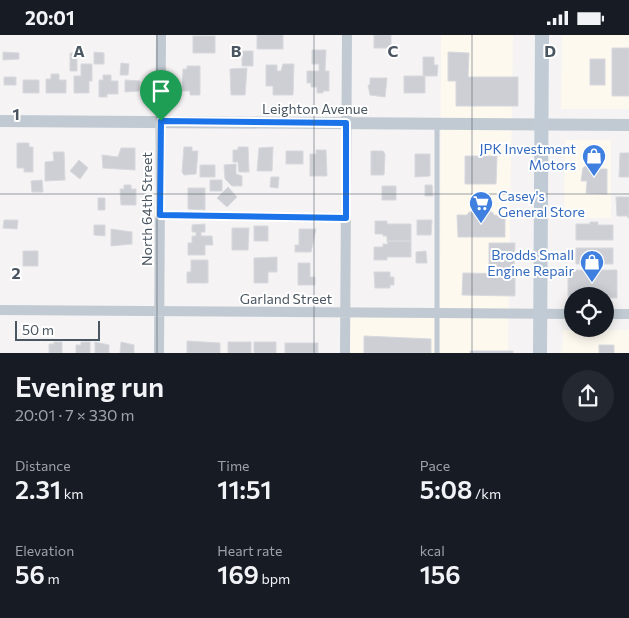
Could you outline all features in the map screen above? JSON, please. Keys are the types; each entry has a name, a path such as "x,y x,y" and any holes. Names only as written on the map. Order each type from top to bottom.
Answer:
{"main road":[{"path":"540,353 542,35"}],"street":[{"name":"North 64th Street","path":"159,353 161,35"},
{"path":"345,353 347,35"},
{"name":"Leighton Avenue","path":"0,121 629,125"},
{"name":"Garland Street","path":"0,311 564,314"},
{"path":"614,314 629,314"}],"lane":[{"path":"437,123 437,353"},
{"path":"160,215 346,218"}],"shaded area":[{"path":"441,35 513,35 508,353 349,353 349,317 440,318"},
{"path":"562,35 629,35 629,109 561,109"},
{"path":"565,140 611,140 611,218 564,218"},
{"path":"563,330 564,337 614,337 614,330 629,330 629,353 562,353"}],"building":[{"path":"257,35 283,35 283,49 257,49"},
{"path":"374,35 391,35 391,48 374,48"},
{"path":"193,36 215,36 215,53 193,53"},
{"path":"612,48 629,48 629,96 612,96"},
{"path":"312,50 326,50 325,71 329,71 329,91 323,91 323,93 317,93 317,87 311,87 311,83 307,83 307,71 319,71 319,64 312,64"},
{"path":"242,51 253,51 253,66 242,66"},
{"path":"3,52 19,53 19,59 3,60"},
{"path":"94,52 104,53 104,64 94,64"},
{"path":"448,52 469,53 468,77 518,77 518,106 456,106 456,81 448,81"},
{"path":"70,53 77,53 77,71 70,71"},
{"path":"423,57 434,57 434,65 438,65 437,76 423,76"},
{"path":"590,59 605,59 605,85 590,85"},
{"path":"121,63 129,64 128,75 120,75"},
{"path":"81,64 92,64 92,81 89,81 89,93 74,93 74,76 81,76"},
{"path":"283,64 294,64 293,95 273,95 273,86 266,86 266,65 277,65 277,71 281,71"},
{"path":"187,66 200,66 200,95 190,95 190,91 182,91 183,69 187,69"},
{"path":"247,68 245,95 231,95 230,69"},
{"path":"51,74 59,74 59,80 66,80 66,93 46,93 46,79 51,79"},
{"path":"103,75 111,75 111,81 118,81 118,94 107,94 107,97 99,97 99,80 103,80"},
{"path":"404,76 425,76 425,93 404,93"},
{"path":"4,77 16,77 16,85 4,85"},
{"path":"370,78 387,78 385,97 370,95 368,85 370,85"},
{"path":"23,80 39,80 39,93 23,93"},
{"path":"125,80 140,81 139,91 125,92"},
{"path":"17,143 29,143 29,147 33,147 33,172 24,172 24,168 17,168"},
{"path":"184,147 192,147 192,151 198,151 196,174 184,175 182,172"},
{"path":"238,147 248,147 249,172 239,172 238,162 233,162 233,150 238,150"},
{"path":"273,147 272,171 257,171 259,148"},
{"path":"121,148 135,148 135,170 103,168 102,155 118,157"},
{"path":"316,150 326,150 327,176 310,176 310,154 316,154"},
{"path":"286,151 303,151 303,164 286,164"},
{"path":"371,151 383,151 385,154 384,175 371,175"},
{"path":"53,152 64,152 65,180 45,181 45,162 54,161"},
{"path":"620,153 629,153 629,177 619,177"},
{"path":"415,154 430,154 430,176 415,177"},
{"path":"465,156 497,156 496,184 465,184"},
{"name":"JPK Investment Motors","path":"596,158 600,169 607,169 607,194 586,193 587,181 581,181 583,168 590,163 589,160"},
{"path":"79,160 88,168 80,179 70,171"},
{"path":"236,164 236,174 242,176 242,186 232,186 225,179 224,165"},
{"path":"200,165 215,165 215,177 200,177"},
{"path":"271,177 279,177 278,188 270,187"},
{"path":"42,180 43,192 32,192 31,181"},
{"path":"210,180 222,180 222,191 210,191"},
{"path":"124,185 131,185 131,189 136,189 136,205 121,205 120,189 124,189"},
{"path":"425,185 432,185 433,196 425,196"},
{"path":"382,186 396,186 396,200 382,200"},
{"path":"228,187 237,197 227,207 217,198"},
{"path":"188,188 205,188 205,210 188,209"},
{"path":"616,197 629,197 629,219 627,216 617,216"},
{"path":"98,198 105,198 105,210 98,210"},
{"name":"Casey's General Store","path":"469,212 492,212 494,215 505,216 505,237 458,237 457,215 467,215"},
{"path":"4,220 18,220 17,229 3,228"},
{"path":"417,220 432,220 431,235 417,235"},
{"path":"375,221 387,221 387,224 411,224 411,241 387,241 387,236 375,234"},
{"path":"590,222 598,222 598,225 613,225 613,240 576,240 576,224 590,224"},
{"path":"205,224 205,232 201,232 201,236 212,236 213,245 205,245 205,255 188,255 188,243 192,243 192,236 196,236 196,232 192,232 192,225"},
{"path":"94,225 105,225 105,236 94,235"},
{"path":"254,226 268,226 268,241 254,241"},
{"path":"232,228 249,228 248,250 232,250"},
{"path":"111,229 132,232 132,244 111,246"},
{"path":"299,229 316,229 311,252 295,252 295,245 299,245"},
{"path":"387,241 411,241 411,257 387,257 387,260 374,260 374,247 383,247 383,244 388,244"},
{"path":"489,243 515,243 514,269 489,269"},
{"path":"576,248 613,248 613,264 598,264 598,267 590,267 590,264 576,264"},
{"path":"23,251 38,251 38,266 23,266"},
{"path":"426,251 427,263 416,263 416,252"},
{"path":"277,257 277,272 268,272 268,283 254,283 254,258"},
{"path":"191,260 208,260 208,283 187,283 187,272 191,272"},
{"path":"298,263 310,263 310,277 315,277 315,285 298,285"},
{"name":"Brodds Small Engine Repair","path":"568,270 617,270 617,298 614,298 614,287 568,287"},
{"path":"374,272 390,272 390,277 394,277 394,285 390,285 390,288 375,288"},
{"path":"463,273 515,274 515,296 462,295"},
{"path":"364,336 431,339 431,353 364,353"},
{"path":"187,341 220,343 220,353 187,353"},
{"path":"54,342 62,342 62,353 49,353 49,344 54,344"},
{"path":"81,342 90,342 90,353 76,353 76,345 81,345"},
{"path":"95,342 109,345 109,353 95,353"},
{"path":"121,342 134,345 134,353 120,353"},
{"path":"228,342 251,342 251,353 228,353"},
{"path":"254,342 276,342 276,353 254,353"},
{"path":"285,343 318,343 318,353 285,353"},
{"path":"599,345 614,345 614,353 599,353"},
{"path":"470,351 513,351 513,353 470,353"}],"place":[{"name":"JPK Investment Motors","path":"594,177"},
{"name":"Casey's General Store","path":"481,224"},
{"name":"Brodds Small Engine Repair","path":"592,283"}],"route":[{"path":"161,121 346,123 346,218 160,215 161,121"}]}
